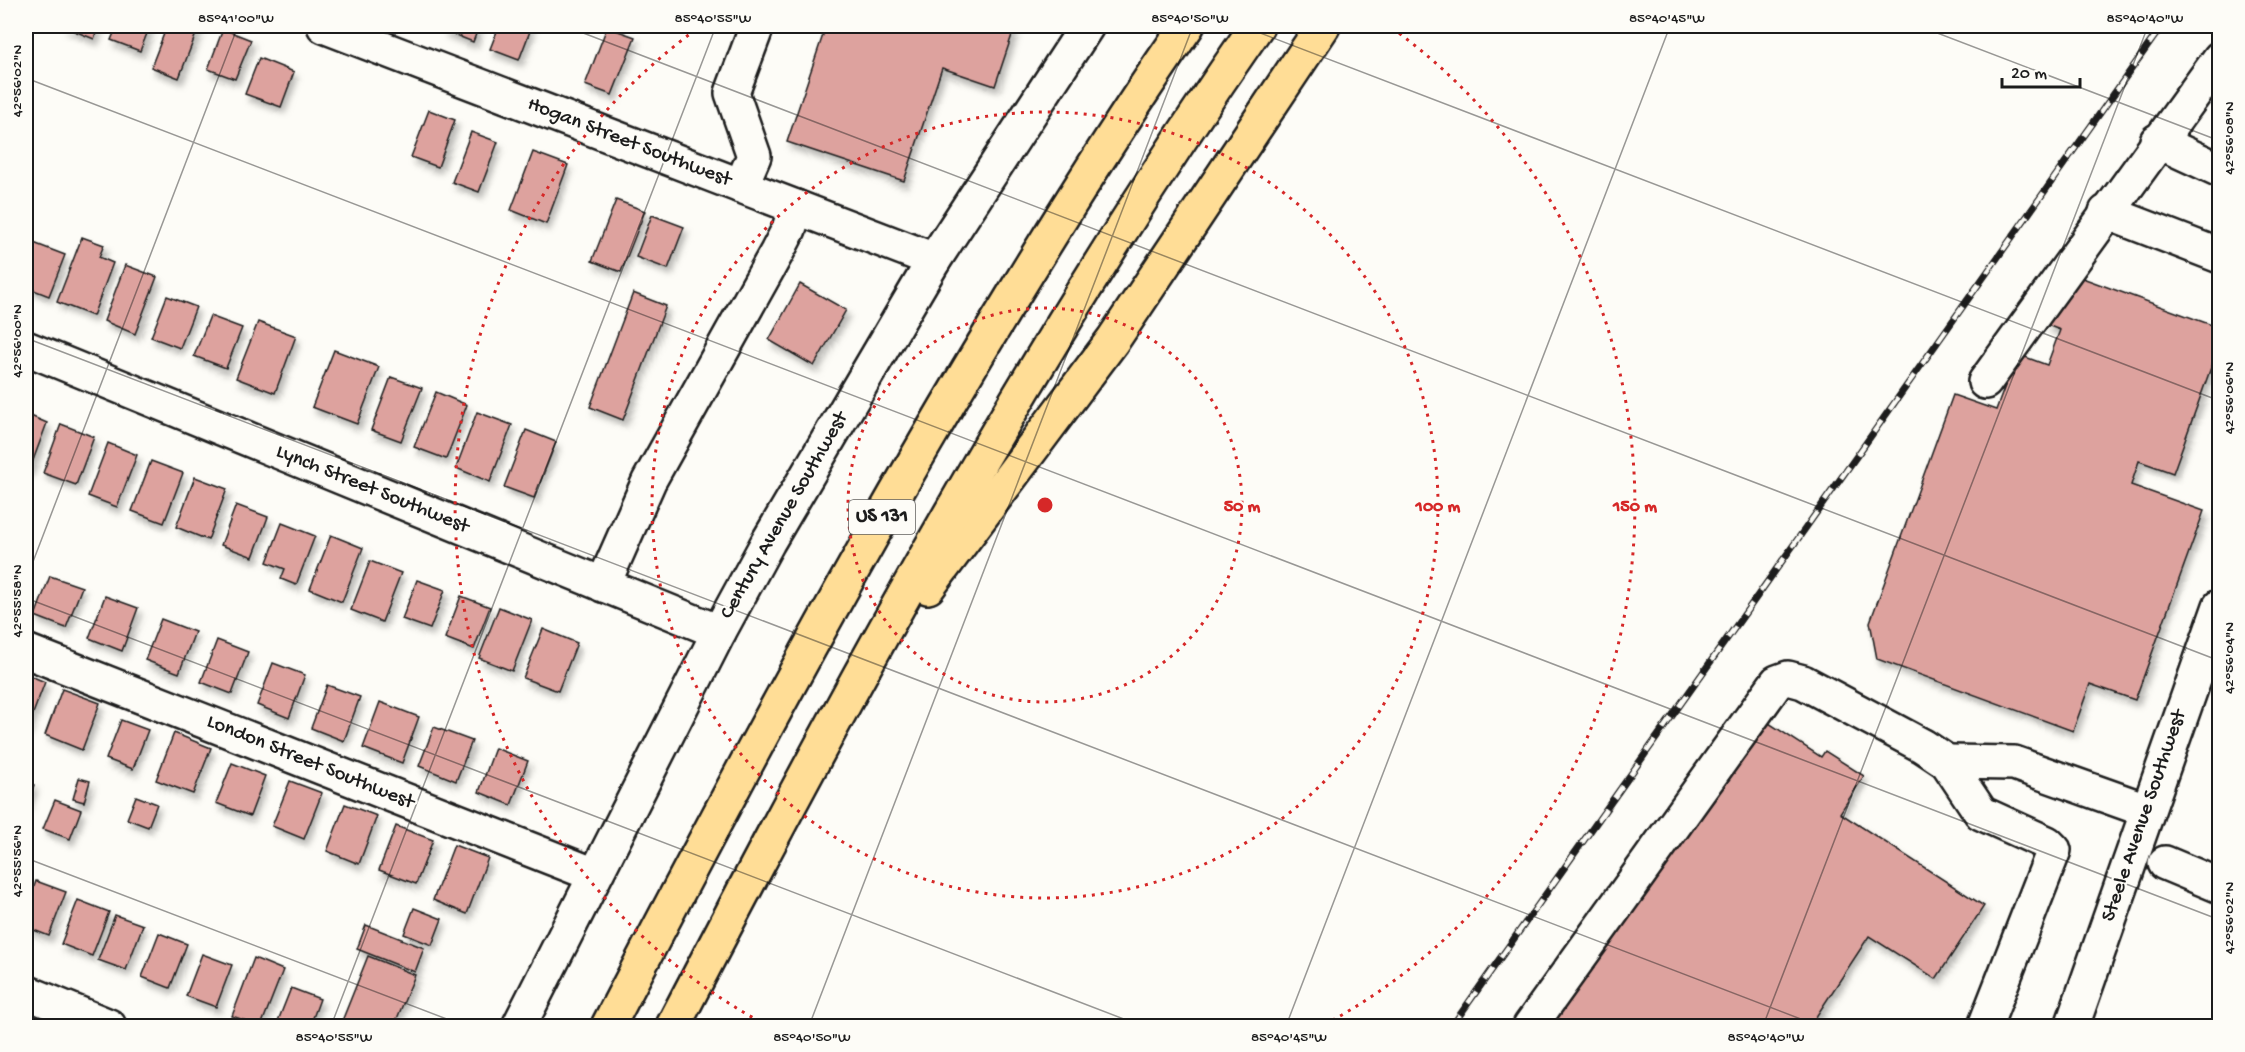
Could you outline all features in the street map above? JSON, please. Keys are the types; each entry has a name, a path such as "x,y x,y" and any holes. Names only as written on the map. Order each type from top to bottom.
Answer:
{"highway":[{"name":"US 131","path":"608,1026 720,812 912,464 1059,221 1187,26"},
{"name":"US 131","path":"673,1026 933,541 1014,403 1155,175 1257,26"},
{"path":"850,693 1113,339 1323,26"}],"street":[{"name":"Hogan Street Southwest","path":"324,26 934,260"},
{"path":"741,186 754,156 732,93 757,26"},
{"name":"Century Avenue Southwest","path":"519,1026 718,632 768,542 934,260 1087,26"},
{"path":"1985,382 2157,141 2220,58"},
{"path":"2157,141 2220,170"},
{"path":"603,585 649,481 777,252 789,229 796,207"},
{"path":"2106,212 2220,256"},
{"name":"Lynch Street Southwest","path":"26,348 718,632"},
{"name":"Steele Avenue Southwest","path":"2072,1026 2146,810 2220,606"},
{"name":"London Street Southwest","path":"26,651 595,875"},
{"path":"1530,1026 1777,682 1788,678 1803,682 1923,746 1947,762 1981,813 2047,843 2054,850 1985,1026"},
{"path":"1947,762 2014,763 2146,810"},
{"path":"2165,863 2220,886"},
{"path":"26,992 109,1026"}],"building":[{"path":"62,26 99,26 94,39"},
{"path":"117,26 150,26 140,51 111,40"},
{"path":"167,26 199,26 179,78 151,67"},
{"path":"445,26 479,26 473,42 443,30"},
{"path":"499,26 532,26 519,60 490,49"},
{"path":"826,26 1015,26 995,86 942,68 904,181 787,142"},
{"path":"607,27 635,37 612,95 585,85"},
{"path":"223,29 251,40 235,79 208,69"},
{"path":"259,58 294,72 281,107 245,94"},
{"path":"429,110 455,120 438,167 411,157"},
{"path":"471,132 498,142 479,192 452,182"},
{"path":"533,152 568,165 546,224 511,210"},
{"path":"616,200 645,211 621,272 592,261"},
{"path":"652,215 684,227 668,269 636,257"},
{"path":"82,237 104,245 99,257 113,263 93,316 57,302"},
{"path":"31,242 65,255 49,296 26,287 26,256"},
{"path":"125,265 157,277 135,334 104,321"},
{"path":"2066,272 2220,328 2217,347 2220,361 2213,362 2173,473 2139,461 2131,485 2204,511 2135,700 2090,684 2073,731 1877,659 1870,622 1953,395 1996,410 2017,354 2047,365 2060,330 2047,325"},
{"path":"800,284 846,310 814,366 769,340"},
{"path":"633,293 666,306 623,420 590,407"},
{"path":"167,296 196,307 180,348 151,337"},
{"path":"210,316 242,328 226,368 194,356"},
{"path":"258,322 296,336 275,393 236,378"},
{"path":"334,350 379,367 357,424 312,407"},
{"path":"391,377 422,388 401,441 371,430"},
{"path":"436,392 467,405 446,459 414,447"},
{"path":"477,412 512,425 490,482 456,468"},
{"path":"26,414 47,423 29,471 26,470"},
{"path":"61,424 94,437 76,485 43,473"},
{"path":"526,430 556,442 534,498 504,487"},
{"path":"108,443 137,455 117,507 88,496"},
{"path":"151,461 183,473 164,523 132,511"},
{"path":"195,477 227,489 208,540 176,527"},
{"path":"236,505 268,517 253,557 221,545"},
{"path":"282,523 315,536 296,585 281,579 285,569 267,562"},
{"path":"331,535 363,548 342,602 310,589"},
{"path":"370,561 401,573 382,622 351,610"},
{"path":"50,576 82,587 66,628 35,616"},
{"path":"417,580 445,590 430,629 402,619"},
{"path":"105,596 138,608 122,651 89,638"},
{"path":"461,596 490,607 474,649 445,638"},
{"path":"499,607 532,620 512,671 479,658"},
{"path":"161,619 195,632 179,673 145,660"},
{"path":"543,629 577,643 558,691 523,678"},
{"path":"217,640 248,652 232,694 201,682"},
{"path":"273,663 305,675 289,718 257,705"},
{"path":"26,674 45,682 26,732"},
{"path":"327,685 360,697 344,741 311,728"},
{"path":"62,689 100,703 82,750 45,735"},
{"path":"380,702 419,717 402,763 363,748"},
{"path":"1755,714 1821,757 1825,751 1864,776 1840,813 1984,906 1936,979 1869,936 1810,1026 1551,1026"},
{"path":"121,720 148,730 133,769 106,759"},
{"path":"434,727 472,741 456,781 419,766"},
{"path":"174,733 211,748 193,794 156,780"},
{"path":"495,748 528,761 511,805 479,792"},
{"path":"232,763 265,776 250,816 216,803"},
{"path":"79,778 90,781 84,802 73,799"},
{"path":"290,781 322,793 304,839 272,826"},
{"path":"26,782 34,785 26,806"},
{"path":"136,796 157,804 148,827 127,819"},
{"path":"55,800 81,810 70,839 43,829"},
{"path":"345,804 377,816 359,864 327,851"},
{"path":"396,826 433,840 416,884 379,870"},
{"path":"454,845 488,858 467,914 433,900"},
{"path":"36,881 66,892 49,936 26,927 26,909"},
{"path":"78,900 109,912 92,956 61,944"},
{"path":"414,908 442,919 432,945 404,934"},
{"path":"115,915 143,925 126,970 98,960"},
{"path":"366,925 424,948 415,972 357,949"},
{"path":"159,933 187,944 170,988 142,977"},
{"path":"202,954 232,965 216,1007 186,996"},
{"path":"368,956 415,975 394,1026 340,1026"},
{"path":"254,958 283,970 261,1026 232,1016"},
{"path":"291,988 320,999 310,1026 276,1026"}],"railway":[{"path":"1452,1026 2162,26"}]}
